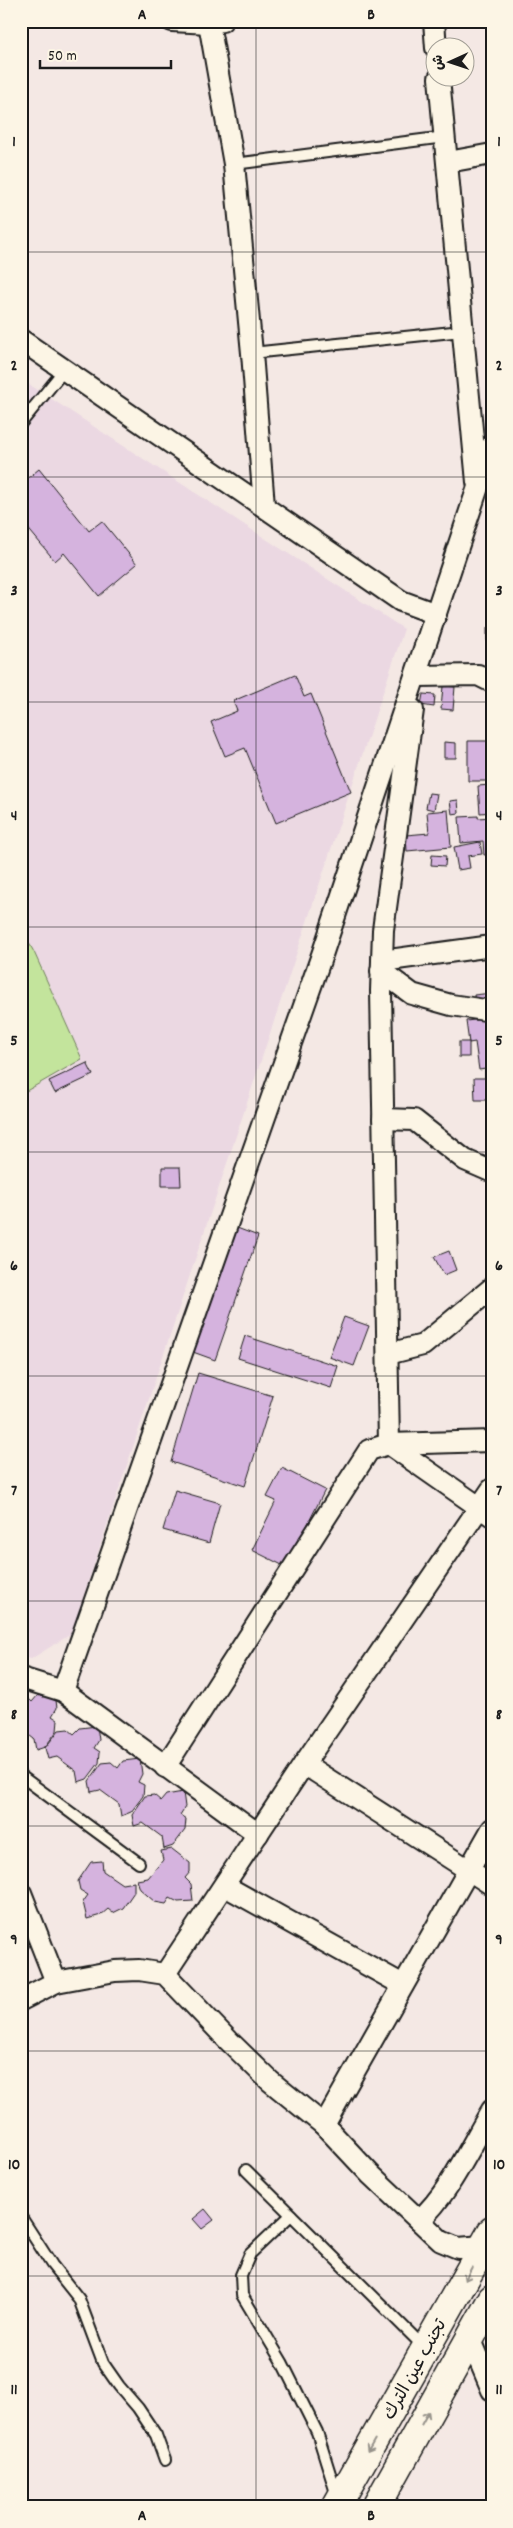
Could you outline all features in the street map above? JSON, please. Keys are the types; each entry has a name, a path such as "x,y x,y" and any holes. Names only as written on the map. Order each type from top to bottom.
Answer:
{"highway":[{"name":"تجنب عين الترك","path":"338,2504 488,2238"},
{"name":"تجنب عين الترك","path":"376,2507 481,2345 492,2299"}],"street":[{"path":"172,21 215,22 234,164 264,506"},
{"path":"434,21 435,38"},
{"path":"440,88 477,489"},
{"path":"448,162 492,154"},
{"path":"21,340 401,601 436,614"},
{"path":"471,424 492,434"},
{"path":"62,1691 323,952 420,666 492,445"},
{"path":"420,666 478,675 492,682"},
{"path":"389,1444 383,1119 383,930 420,666"},
{"path":"382,966 492,946"},
{"path":"382,966 412,994 451,1005 492,1011"},
{"path":"383,1119 414,1120 466,1160 488,1170 492,1168"},
{"path":"388,1354 422,1345 492,1288"},
{"path":"165,1767 369,1450 389,1444 492,1441"},
{"path":"389,1444 486,1512"},
{"path":"165,1974 304,1764 486,1512 492,1489"},
{"path":"21,1678 62,1691 258,1834"},
{"path":"304,1764 492,1885"},
{"path":"324,2125 492,1829"},
{"path":"225,1886 403,1985"},
{"path":"21,1893 56,1982"},
{"path":"21,2000 56,1982 115,1971 139,1970 165,1974 242,2054 324,2125 419,2220 450,2246 458,2248 488,2238"},
{"path":"419,2220 430,2211 440,2196 492,2110"},
{"path":"481,2345 492,2390"}],"lane":[{"path":"234,164 445,137"},
{"path":"252,353 462,331"},
{"path":"21,422 65,370"},
{"path":"21,1776 139,1863"},
{"path":"246,2170 426,2349"},
{"path":"291,2215 250,2254 241,2275 242,2295 282,2362 317,2432 338,2504"},
{"path":"21,2217 52,2265 80,2299 103,2363 118,2386 138,2408 156,2434 164,2460"}],"shaded area":[{"path":"21,379 404,629 71,1634 31,1659 21,1656"}],"green space":[{"path":"21,929 34,952 82,1059 21,1094"}],"building":[{"path":"39,469 89,531 102,521 137,564 99,596 64,553 55,561 21,520 21,484"},
{"path":"487,628 492,628 492,642 487,642"},
{"path":"295,675 304,697 311,694 351,792 276,823 245,748 225,756 211,722 237,711 233,701"},
{"path":"443,686 455,687 453,710 441,709"},
{"path":"423,694 435,695 434,707 421,705"},
{"path":"468,741 489,741 490,781 468,781"},
{"path":"444,742 456,743 456,758 444,758"},
{"path":"490,785 492,812 480,813 478,786"},
{"path":"429,793 437,794 434,810 426,808"},
{"path":"458,800 459,813 452,814 450,801"},
{"path":"448,810 451,847 407,851 406,835 429,833 427,812"},
{"path":"478,816 478,818 492,817 492,826 488,827 489,841 492,841 492,854 484,855 483,841 461,843 459,817"},
{"path":"480,842 482,854 468,856 470,868 458,870 454,847"},
{"path":"432,855 446,856 445,866 431,865"},
{"path":"492,993 492,1005 475,1006 474,995"},
{"path":"491,1018 492,1068 479,1070 475,1042 469,1043 466,1021"},
{"path":"459,1042 469,1042 469,1057 459,1057"},
{"path":"87,1063 93,1075 55,1093 49,1081"},
{"path":"485,1069 492,1069 492,1100 475,1100 474,1078 485,1078"},
{"path":"162,1167 180,1167 181,1186 162,1186"},
{"path":"237,1228 258,1236 215,1360 193,1352"},
{"path":"449,1251 456,1270 444,1275 434,1257"},
{"path":"344,1317 369,1326 354,1366 329,1357"},
{"path":"245,1336 338,1366 331,1388 238,1358"},
{"path":"198,1373 273,1396 245,1486 171,1462"},
{"path":"282,1468 325,1490 286,1567 252,1550 276,1501 267,1497"},
{"path":"175,1490 220,1503 209,1543 163,1530"},
{"path":"55,1693 57,1708 52,1716 58,1720 57,1731 45,1747 36,1750 34,1739 21,1729 21,1697 26,1696 32,1702 38,1695"},
{"path":"97,1726 99,1740 94,1748 100,1752 99,1763 87,1779 78,1782 76,1771 57,1757 48,1759 45,1748 59,1730 68,1729 74,1734 80,1728"},
{"path":"140,1759 142,1774 138,1782 144,1785 143,1796 131,1812 121,1816 119,1804 100,1790 91,1792 89,1781 102,1763 111,1762 118,1768 123,1761"},
{"path":"183,1792 185,1807 180,1815 186,1819 185,1830 173,1846 164,1849 162,1837 143,1823 134,1826 132,1815 145,1796 154,1795 161,1801 166,1795"},
{"path":"172,1849 190,1863 190,1872 185,1878 191,1884 193,1901 178,1902 170,1898 166,1904 155,1902 140,1889 137,1880 148,1878 163,1860 161,1851"},
{"path":"102,1861 103,1871 122,1884 134,1882 134,1892 123,1908 113,1913 108,1909 101,1915 87,1919 83,1902 88,1895 80,1890 78,1881 91,1862"},
{"path":"205,2209 214,2220 202,2229 193,2219"}]}
